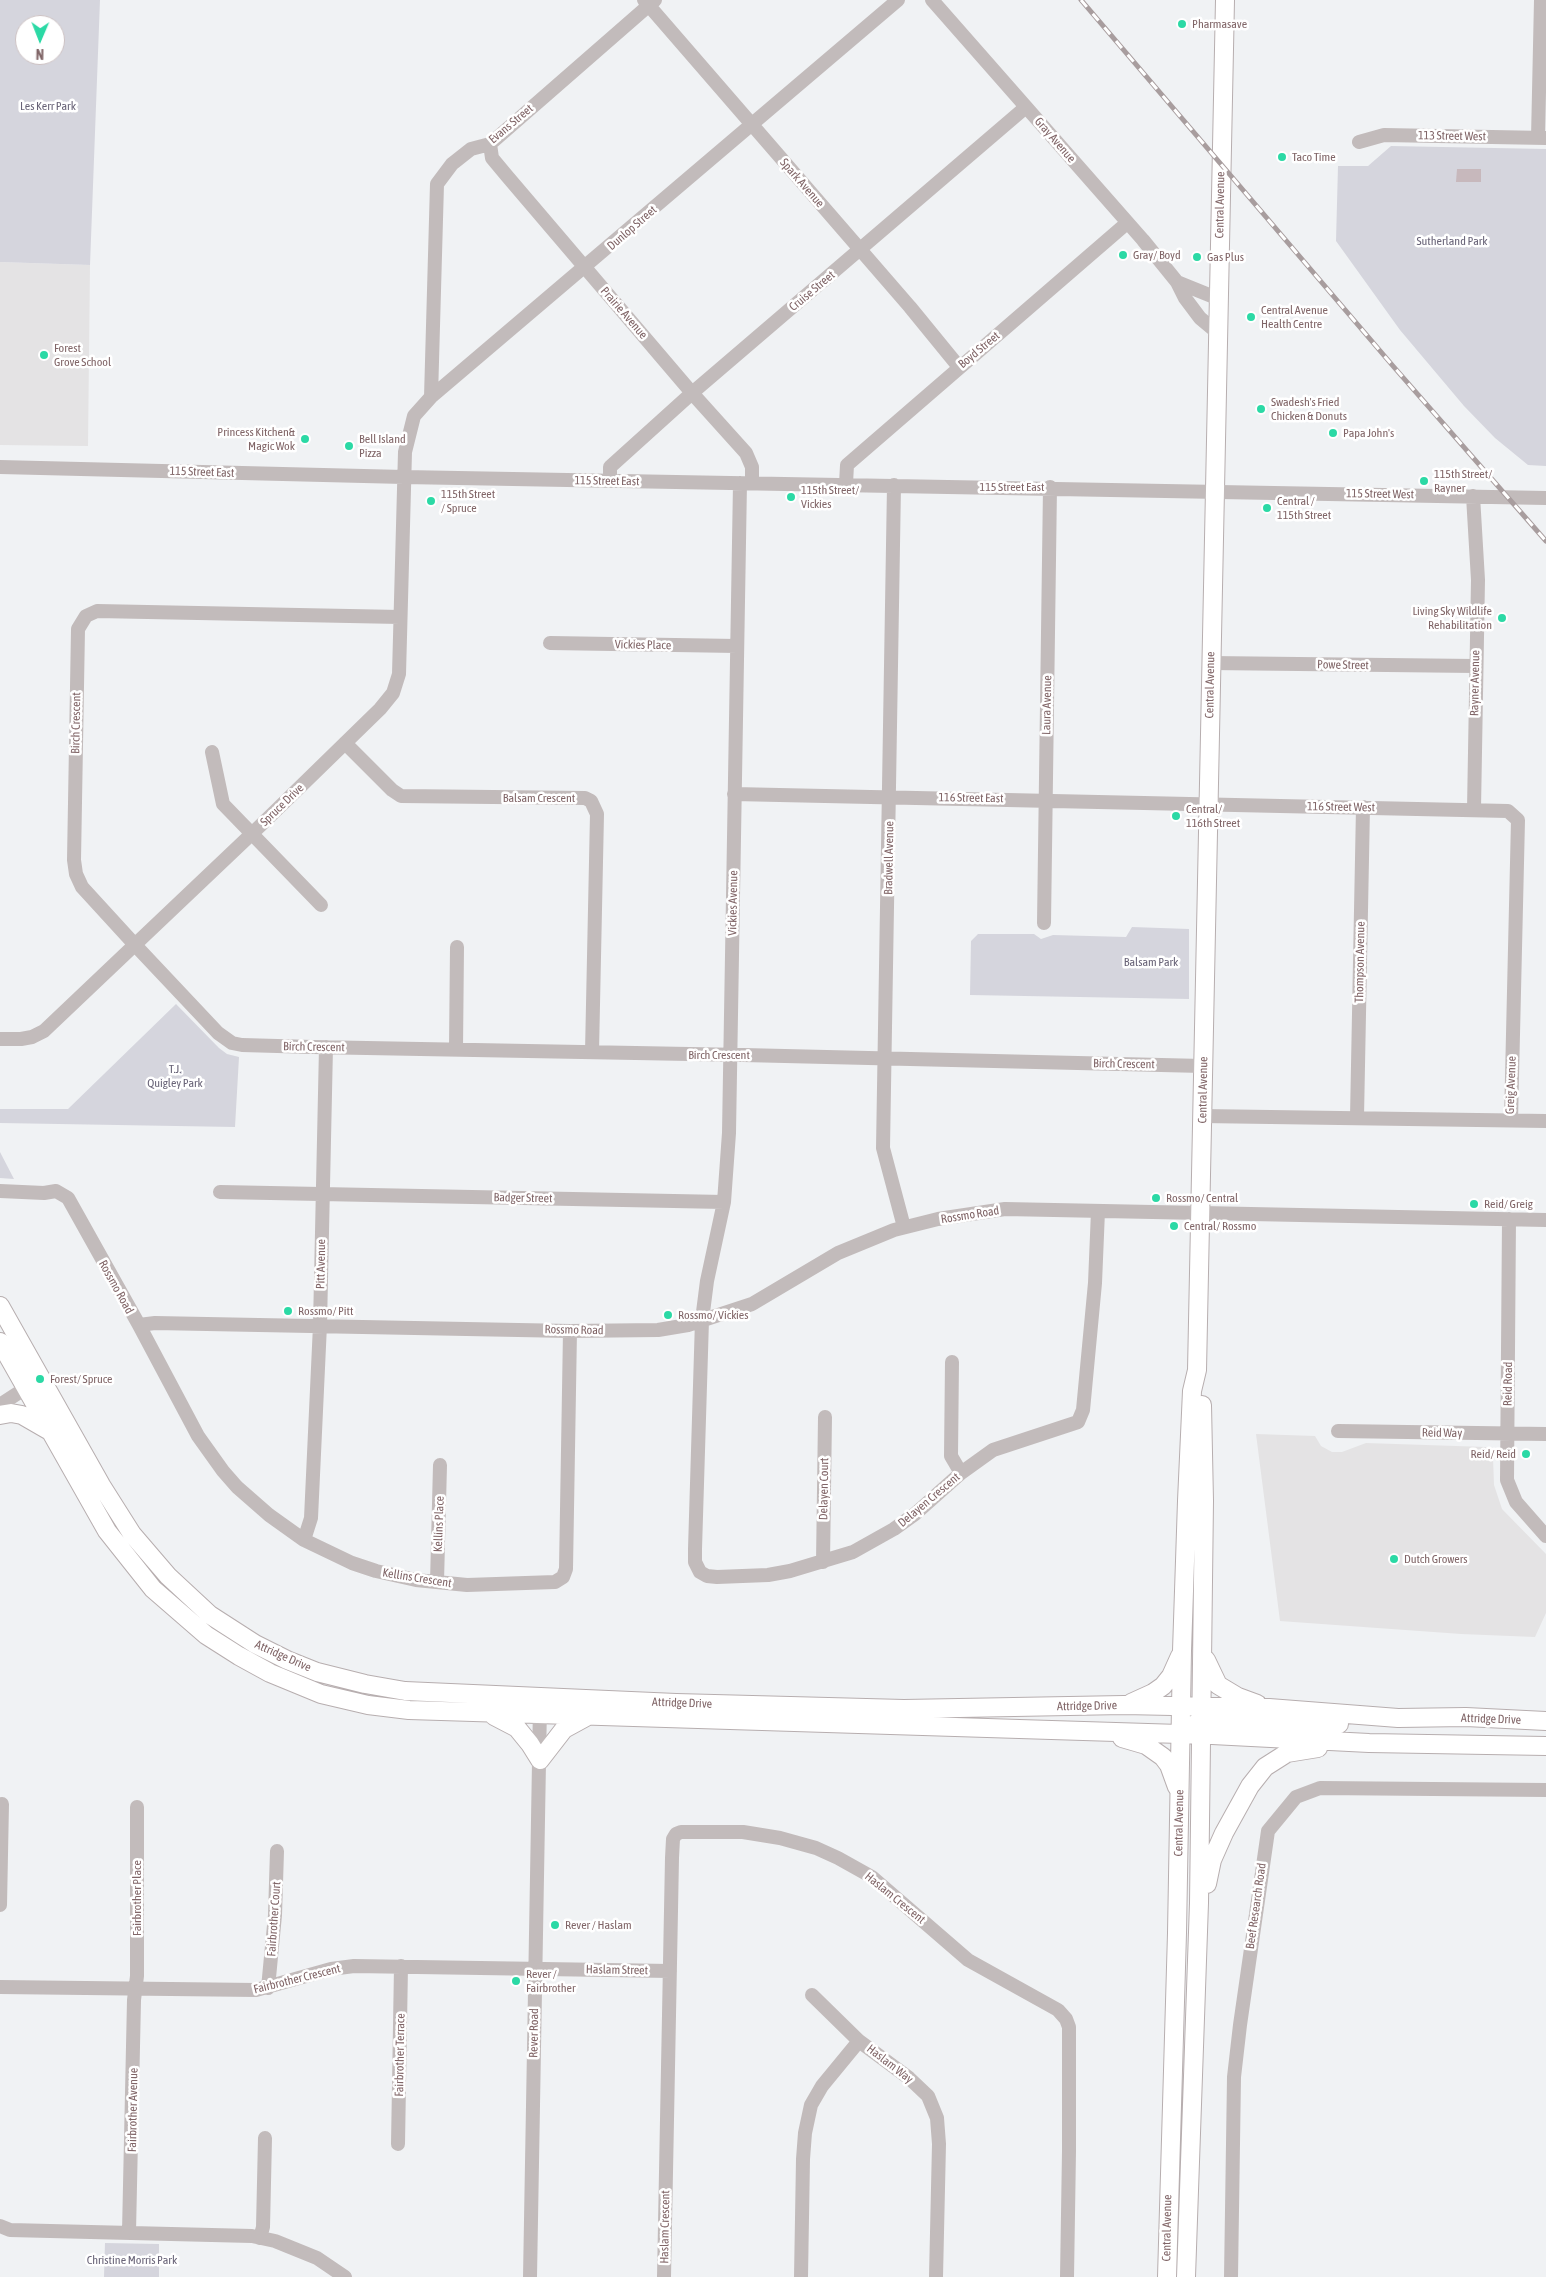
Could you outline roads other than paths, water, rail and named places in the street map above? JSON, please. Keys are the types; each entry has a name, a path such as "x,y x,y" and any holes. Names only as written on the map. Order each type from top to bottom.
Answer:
{"main road":[{"name":"Central Avenue","path":"1167,2277 1182,1651 1192,1391 1197,1370 1207,805 1225,0"},
{"name":"Attridge Drive","path":"0,1306 101,1485 132,1534 168,1576 210,1615 232,1630 287,1660 317,1672 365,1684 405,1691 540,1707 587,1717 1181,1734 1201,1721 1269,1708 1398,1718 1466,1717 1546,1721"},
{"name":"Attridge Drive","path":"0,1342 24,1388 106,1530 153,1589 206,1635 239,1656 270,1673 321,1694 358,1703 409,1710 486,1714 540,1707 904,1709 1124,1705 1182,1707 1201,1721 1369,1743 1546,1746"},
{"name":"Central Avenue","path":"1186,2277 1199,1903 1202,1652 1202,1393 1197,1370"},
{"path":"0,1415 10,1413 22,1415 48,1430"},
{"path":"1124,1705 1143,1698 1163,1686 1171,1676 1182,1651"},
{"path":"1202,1652 1218,1685 1238,1697 1269,1708"},
{"path":"486,1714 499,1718 517,1728 540,1760 564,1729 587,1717"},
{"path":"1201,1721 1360,1724 1398,1718"},
{"path":"1098,1732 1146,1745 1155,1751 1169,1766 1180,1797"},
{"path":"1199,1903 1218,1847 1250,1786 1265,1767 1287,1753 1306,1749 1369,1743"}],"street":[{"name":"Dunlop Street","path":"404,477 405,452 414,416 431,398 898,0"},
{"name":"Gray Avenue","path":"932,0 1177,282 1185,298 1200,318 1218,332"},
{"path":"1541,0 1542,138"},
{"name":"Spark Avenue","path":"649,2 751,125 959,367"},
{"name":"Evans Street","path":"431,398 437,184 452,164 471,150 490,144 649,2"},
{"name":"Cruise Street","path":"610,481 610,467 692,393 1026,108"},
{"name":"113 Street West","path":"1359,142 1384,135 1542,138"},
{"name":"Prairie Avenue","path":"490,144 492,158 692,393 746,453 752,467 746,483"},
{"name":"Boyd Street","path":"846,484 847,465 1127,223"},
{"name":"Gray Avenue","path":"1177,282 1219,299"},
{"name":"115 Street East","path":"0,467 610,481 1214,490"},
{"name":"Spruce Drive","path":"0,1039 32,1037 44,1031 136,946 380,710 393,693 399,674 404,477"},
{"name":"Vickies Avenue","path":"702,1320 707,1282 724,1202 731,1054 737,646 746,483"},
{"name":"Bradwell Avenue","path":"894,485 884,1148 904,1227"},
{"name":"Laura Avenue","path":"1044,923 1050,487"},
{"name":"115 Street West","path":"1214,490 1546,498"},
{"name":"Rayner Avenue","path":"1473,496 1478,580 1474,809"},
{"name":"Birch Crescent","path":"400,617 110,610 97,611 86,616 78,629 74,867 82,887 218,1033 232,1043 242,1046 731,1054 1203,1066"},
{"name":"Vickies Place","path":"550,643 737,646"},
{"name":"Powe Street","path":"1210,663 1475,666"},
{"name":"Balsam Crescent","path":"345,743 392,790 401,796 585,798 591,801 598,814 592,1052"},
{"path":"212,752 223,804 321,906"},
{"name":"116 Street East","path":"734,794 1045,799 1207,805"},
{"name":"116 Street West","path":"1207,805 1474,809"},
{"name":"Thompson Avenue","path":"1357,1117 1363,807"},
{"name":"Greig Avenue","path":"1202,1116 1511,1120 1518,820 1508,811 1474,809"},
{"path":"456,1049 457,947"},
{"name":"Pitt Avenue","path":"304,1540 311,1518 320,1325 326,1047"},
{"path":"1511,1120 1546,1121"},
{"name":"Rossmo Road","path":"0,1191 44,1193 56,1191 68,1198 139,1325 155,1323 570,1331 658,1330 688,1325 752,1304 838,1253 904,1227 961,1215 1005,1209 1200,1212"},
{"name":"Badger Street","path":"220,1192 724,1202"},
{"name":"Delayen Crescent","path":"702,1320 695,1549 697,1567 707,1576 743,1576 790,1571 823,1562 854,1552 894,1529 934,1499 993,1450 1078,1422 1083,1410 1095,1283 1098,1211"},
{"path":"1200,1212 1546,1220"},
{"name":"Reid Road","path":"1509,1218 1507,1480 1512,1495 1546,1536"},
{"name":"Kellins Crescent","path":"139,1325 198,1436 223,1470 257,1505 304,1540 344,1560 376,1571 437,1582 474,1585 555,1582 563,1577 566,1569 570,1331"},
{"path":"952,1362 950,1456 962,1474"},
{"path":"0,1405 40,1379"},
{"name":"Delayen Court","path":"823,1562 825,1417"},
{"name":"Reid Way","path":"1338,1431 1546,1434"},
{"name":"Kellins Place","path":"437,1582 440,1465"},
{"name":"Rever Road","path":"530,2277 540,1707"},
{"name":"Beef Research Road","path":"1231,2277 1234,2077 1242,2006 1268,1831 1296,1797 1320,1788 1546,1790"},
{"path":"0,1905 2,1804"},
{"name":"Fairbrother Place","path":"136,1989 137,1806"},
{"name":"Haslam Crescent","path":"664,2277 672,1858 676,1834 681,1832 743,1832 780,1838 816,1848 838,1858 872,1877 968,1960 1058,2010 1066,2018 1069,2027 1067,2277"},
{"name":"Fairbrother Court","path":"268,1988 275,1915 277,1850"},
{"name":"Fairbrother Crescent","path":"0,1987 247,1990 268,1988 331,1969 354,1966 535,1968"},
{"name":"Fairbrother Terrace","path":"398,2144 401,1966"},
{"name":"Haslam Street","path":"535,1968 670,1971"},
{"name":"Fairbrother Avenue","path":"129,2232 136,1989"},
{"path":"812,1995 859,2040"},
{"name":"Haslam Way","path":"801,2277 803,2159 805,2133 811,2105 822,2086 859,2040 928,2096 937,2118 939,2144 936,2277"},
{"path":"260,2238 263,2227 265,2138"},
{"path":"0,2226 10,2230 242,2235 260,2238 317,2258 345,2277"}],"railway":[{"path":"1081,0 1393,366 1546,541"}],"place":[{"name":"Pharmasave","path":"1182,24"},
{"name":"Taco Time","path":"1282,157"},
{"name":"Gray/ Boyd","path":"1123,255"},
{"name":"Gas Plus","path":"1197,257"},
{"name":"Central Avenue Health Centre","path":"1251,317"},
{"name":"Forest Grove School","path":"44,355"},
{"name":"Swadesh's Fried Chicken & Donuts","path":"1261,409"},
{"name":"Papa John's","path":"1333,433"},
{"name":"Princess Kitchen& Magic Wok","path":"305,439"},
{"name":"Bell Island Pizza","path":"349,446"},
{"name":"115th Street/ Rayner","path":"1424,481"},
{"name":"115th Street/ Vickies","path":"791,497"},
{"name":"115th Street / Spruce","path":"431,501"},
{"name":"Central / 115th Street","path":"1267,508"},
{"name":"Living Sky Wildlife Rehabilitation","path":"1502,618"},
{"name":"Central/ 116th Street","path":"1176,816"},
{"name":"Rossmo/ Central","path":"1156,1198"},
{"name":"Reid/ Greig","path":"1474,1204"},
{"name":"Central/ Rossmo","path":"1174,1226"},
{"name":"Rossmo/ Pitt","path":"288,1311"},
{"name":"Rossmo/ Vickies","path":"668,1315"},
{"name":"Forest/ Spruce","path":"40,1379"},
{"name":"Reid/ Reid","path":"1526,1454"},
{"name":"Dutch Growers","path":"1394,1559"},
{"name":"Rever / Haslam","path":"555,1925"},
{"name":"Rever / Fairbrother","path":"516,1981"}],"park label":[{"name":"Les Kerr Park","path":"48,106"},
{"name":"Sutherland Park","path":"1452,241"},
{"name":"Balsam Park","path":"1151,962"},
{"name":"T.J. Quigley Park","path":"175,1076"},
{"name":"Christine Morris Park","path":"132,2260"}]}
